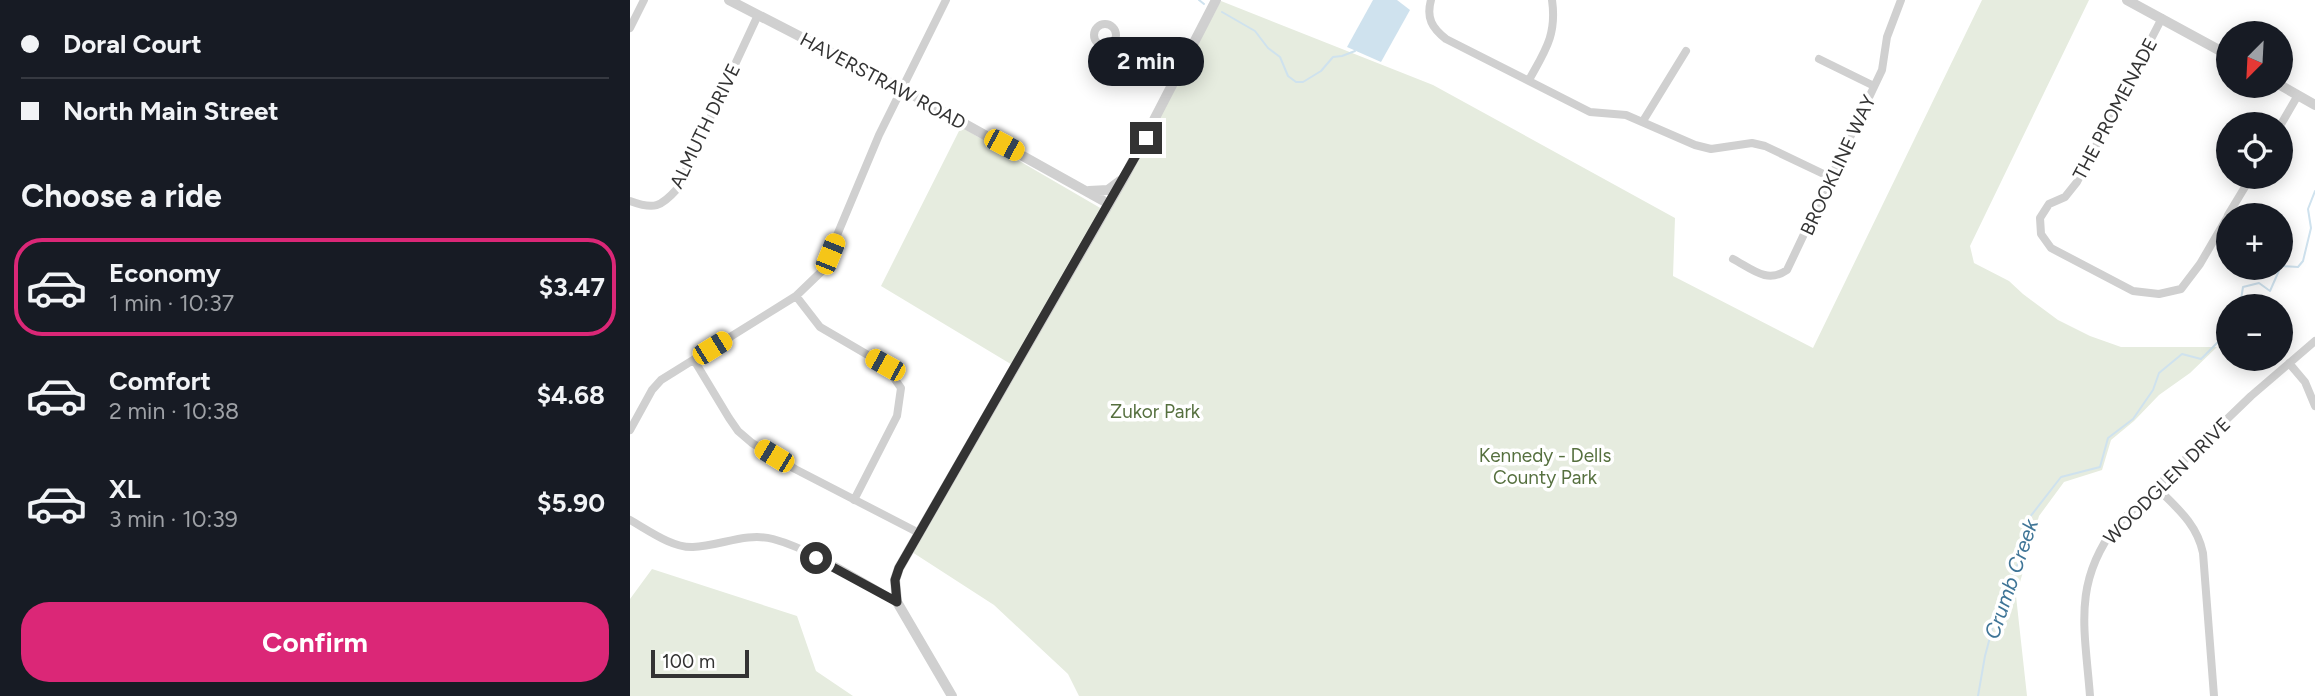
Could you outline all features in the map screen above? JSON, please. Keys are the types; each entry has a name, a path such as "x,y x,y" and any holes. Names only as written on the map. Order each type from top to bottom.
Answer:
{"street":[{"path":"630,28 644,0"},
{"name":"HAVERSTRAW ROAD","path":"729,0 902,89 1109,204"},
{"path":"630,430 652,390 662,380 796,296 822,271 879,135 946,0"},
{"path":"952,696 897,602 895,580 899,568 1125,176 1216,0"},
{"path":"1431,0 1428,14 1431,23 1446,39 1590,112 1626,115 1695,145 1711,149 1752,143 1765,146 1832,178"},
{"path":"1529,80 1553,32 1555,19 1552,0"},
{"name":"BROOKLINE WAY","path":"1733,259 1765,276 1778,276 1787,270 1882,71 1886,37 1901,0"},
{"path":"2127,0 2216,48"},
{"name":"ALMUTH DRIVE","path":"630,201 653,206 664,203 677,189 758,15"},
{"name":"THE PROMENADE","path":"2162,18 2077,182 2065,197 2049,204 2040,218 2040,234 2051,248 2133,291 2159,294 2181,289 2216,237"},
{"path":"1115,40 1178,76"},
{"path":"1643,121 1685,51"},
{"path":"1819,59 1874,86"},
{"path":"2293,92 2315,105"},
{"path":"2288,112 2298,95"},
{"path":"1080,187 1093,192 1104,191 1125,176"},
{"path":"796,296 820,327 885,365 901,388 897,416 854,500"},
{"name":"WOODGLEN DRIVE","path":"2293,360 2315,341"},
{"path":"694,360 729,418 745,437 795,469 919,533"},
{"path":"2293,368 2305,382 2315,406"},
{"name":"WOODGLEN DRIVE","path":"2090,696 2084,611 2088,578 2103,543 2116,526 2280,371"},
{"path":"2157,488 2187,519 2200,538 2214,696"},
{"path":"630,520 671,542 692,548 750,537 771,538 804,552 897,602"}],"green space":[{"name":"Kennedy - Dells County Park","path":"1982,0 2089,0 1970,246 1974,263 2009,281 2058,320 2090,336 2121,347 2216,348 2190,373 2159,395 2111,440 2102,470 2064,482 2039,516 2016,596 2027,696 1079,696 1068,674 994,605 912,552 1103,218 1221,1 1433,85 1675,218 1673,276 1813,348"},
{"path":"961,127 1102,209 1014,366 881,286"},
{"path":"652,569 797,616 816,671 853,696 630,696 630,599"}],"water":[{"path":"1373,0 1397,0 1410,10 1381,62 1347,47"}],"waterway":[{"path":"1199,0 1204,4"},
{"path":"1222,12 1255,31 1268,48 1280,57 1288,76 1296,82 1303,82 1321,71 1333,57 1355,51"},
{"name":"Crumb Creek","path":"2242,294 2243,287 2259,283 2270,291 2281,266 2298,267 2303,261 2311,228 2308,209 2315,191"},
{"name":"Crumb Creek","path":"1978,696 1997,611 2020,559 2026,522 2061,477 2100,467 2108,438 2133,419 2153,390 2159,373 2182,354 2201,359 2216,344"}],"route":[{"path":"816,558 897,602 895,580 899,568 1146,138"}],"park label":[{"name":"Zukor Park","path":"1155,411"}]}
